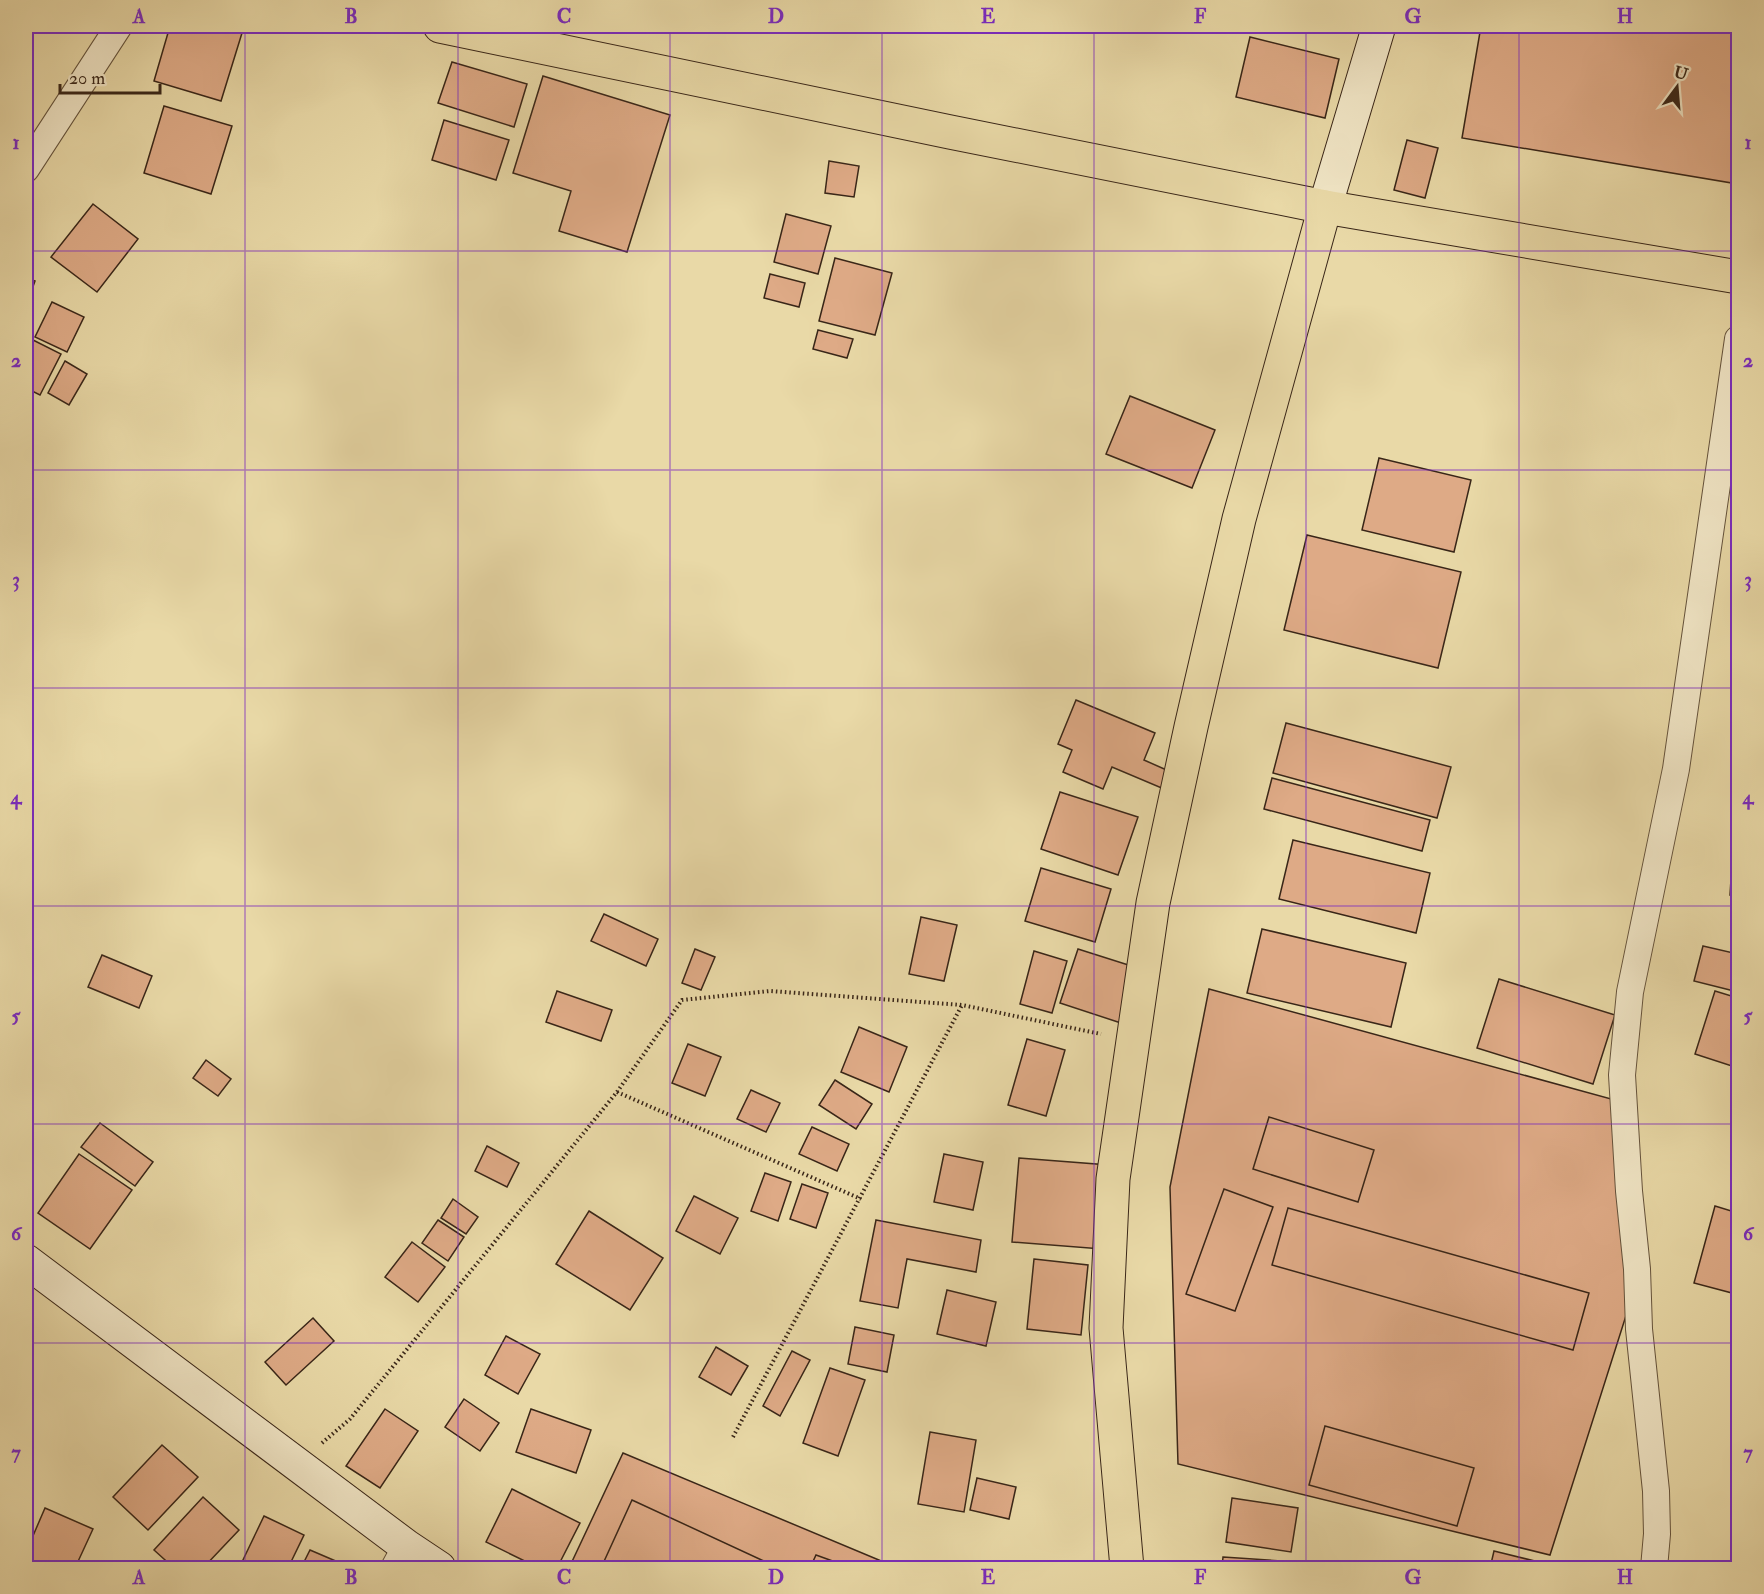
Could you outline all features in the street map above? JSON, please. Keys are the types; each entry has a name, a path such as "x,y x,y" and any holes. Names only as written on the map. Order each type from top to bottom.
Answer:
{"main road":[{"path":"440,26 1325,207 1738,277"},
{"path":"1127,1569 1106,1328 1113,1179 1153,903 1239,519 1325,207"}],"street":[{"path":"26,169 119,26"},
{"path":"1325,207 1378,26"},
{"path":"1654,1569 1657,1534 1656,1491 1639,1318 1622,1075 1630,992 1676,769 1738,339"},
{"path":"26,1262 297,1465 400,1557 439,1569"}],"path":[{"path":"297,1465 350,1419 617,1092 682,1000 770,991 963,1005 1134,1042"},
{"path":"733,1437 963,1005"},
{"path":"617,1092 861,1199"}],"building":[{"path":"170,26 216,26 242,33 221,101 154,81"},
{"path":"1481,26 1738,26 1738,184 1462,138"},
{"path":"1250,37 1339,59 1325,118 1236,97"},
{"path":"452,62 527,84 514,127 438,103"},
{"path":"543,76 670,115 627,252 559,231 571,191 513,173"},
{"path":"164,106 232,126 211,194 144,173"},
{"path":"444,120 509,140 496,180 432,160"},
{"path":"1407,140 1438,148 1425,198 1394,190"},
{"path":"829,161 859,166 854,197 825,193"},
{"path":"93,204 138,239 97,292 51,257"},
{"path":"786,214 831,226 818,274 774,262"},
{"path":"835,258 892,273 875,335 819,321"},
{"path":"770,274 805,283 799,307 764,298"},
{"path":"26,278 35,281 26,306"},
{"path":"52,302 84,317 67,352 35,337"},
{"path":"818,330 853,339 847,358 813,349"},
{"path":"33,340 61,354 40,395 26,388 26,354"},
{"path":"65,361 87,374 69,405 48,393"},
{"path":"1130,396 1215,430 1192,488 1106,454"},
{"path":"1379,458 1471,480 1454,552 1362,530"},
{"path":"1307,535 1461,572 1438,668 1284,630"},
{"path":"1076,700 1155,733 1144,760 1171,772 1164,789 1112,767 1103,789 1063,772 1072,750 1058,744"},
{"path":"1286,723 1451,767 1437,818 1273,773"},
{"path":"1272,778 1430,820 1422,851 1264,809"},
{"path":"1060,792 1138,817 1118,875 1041,849"},
{"path":"1293,840 1430,873 1416,933 1279,899"},
{"path":"1041,868 1111,889 1095,942 1025,921"},
{"path":"1731,879 1738,880 1738,896 1730,895"},
{"path":"604,914 658,939 646,966 591,941"},
{"path":"921,917 957,925 944,981 909,974"},
{"path":"1262,929 1406,963 1391,1027 1247,993"},
{"path":"1703,946 1738,954 1738,992 1694,981"},
{"path":"695,949 715,957 701,990 682,983"},
{"path":"1078,949 1141,969 1124,1024 1060,1003"},
{"path":"1034,951 1067,961 1052,1013 1020,1004"},
{"path":"102,955 152,976 139,1008 88,987"},
{"path":"1499,979 1615,1015 1593,1084 1477,1048"},
{"path":"1209,989 1615,1100 1637,1281 1550,1555 1178,1464 1170,1187"},
{"path":"557,991 612,1010 601,1041 546,1022"},
{"path":"1715,991 1738,998 1738,1068 1695,1054"},
{"path":"859,1027 907,1047 889,1092 841,1072"},
{"path":"1027,1039 1065,1050 1046,1116 1008,1105"},
{"path":"688,1044 721,1057 705,1096 672,1083"},
{"path":"206,1060 231,1079 218,1096 193,1078"},
{"path":"835,1080 872,1104 856,1129 819,1105"},
{"path":"751,1090 780,1103 766,1132 737,1119"},
{"path":"1269,1117 1374,1150 1358,1202 1253,1169"},
{"path":"100,1123 153,1162 135,1186 81,1147"},
{"path":"812,1127 849,1144 837,1171 799,1154"},
{"path":"487,1146 519,1163 507,1187 475,1171"},
{"path":"79,1154 132,1190 90,1249 38,1213"},
{"path":"944,1154 983,1162 973,1210 934,1202"},
{"path":"1019,1158 1109,1165 1102,1249 1012,1242"},
{"path":"765,1173 791,1182 778,1221 751,1211"},
{"path":"802,1184 828,1193 816,1228 790,1219"},
{"path":"1224,1189 1273,1207 1235,1311 1186,1294"},
{"path":"694,1196 738,1218 720,1254 676,1231"},
{"path":"453,1199 478,1217 466,1234 441,1218"},
{"path":"1715,1206 1738,1213 1738,1269 1732,1293 1694,1283"},
{"path":"1288,1208 1589,1293 1573,1350 1272,1265"},
{"path":"589,1211 663,1258 630,1310 556,1264"},
{"path":"438,1220 464,1237 448,1261 422,1243"},
{"path":"876,1220 981,1240 976,1272 907,1259 898,1308 860,1301"},
{"path":"412,1242 445,1267 418,1302 385,1277"},
{"path":"1034,1259 1088,1265 1081,1335 1027,1329"},
{"path":"947,1290 996,1302 986,1346 937,1334"},
{"path":"313,1318 334,1341 286,1385 265,1362"},
{"path":"855,1327 894,1335 887,1372 848,1364"},
{"path":"506,1336 540,1354 518,1394 485,1375"},
{"path":"716,1347 748,1366 731,1395 699,1377"},
{"path":"792,1351 810,1360 780,1416 763,1406"},
{"path":"830,1368 865,1380 838,1456 803,1443"},
{"path":"464,1399 499,1423 480,1451 445,1427"},
{"path":"385,1409 418,1431 380,1488 346,1466"},
{"path":"531,1409 591,1430 576,1473 516,1452"},
{"path":"1325,1426 1474,1468 1457,1526 1309,1485"},
{"path":"930,1432 976,1440 964,1512 918,1504"},
{"path":"162,1445 198,1477 148,1530 113,1497"},
{"path":"623,1453 898,1568 569,1568"},
{"path":"977,1478 1016,1487 1009,1519 970,1510"},
{"path":"512,1489 580,1523 557,1568 539,1568 486,1542"},
{"path":"203,1497 239,1530 203,1568 174,1568 154,1550"},
{"path":"1232,1498 1298,1508 1291,1552 1226,1542"},
{"path":"632,1500 779,1568 601,1568"},
{"path":"45,1508 93,1529 75,1568 36,1568 26,1564 26,1552"},
{"path":"264,1516 304,1535 288,1568 251,1568 241,1564"},
{"path":"310,1550 352,1568 301,1568"},
{"path":"1494,1551 1563,1568 1490,1568"},
{"path":"816,1555 852,1568 810,1568"},
{"path":"1223,1557 1296,1562 1295,1568 1222,1568"}]}
